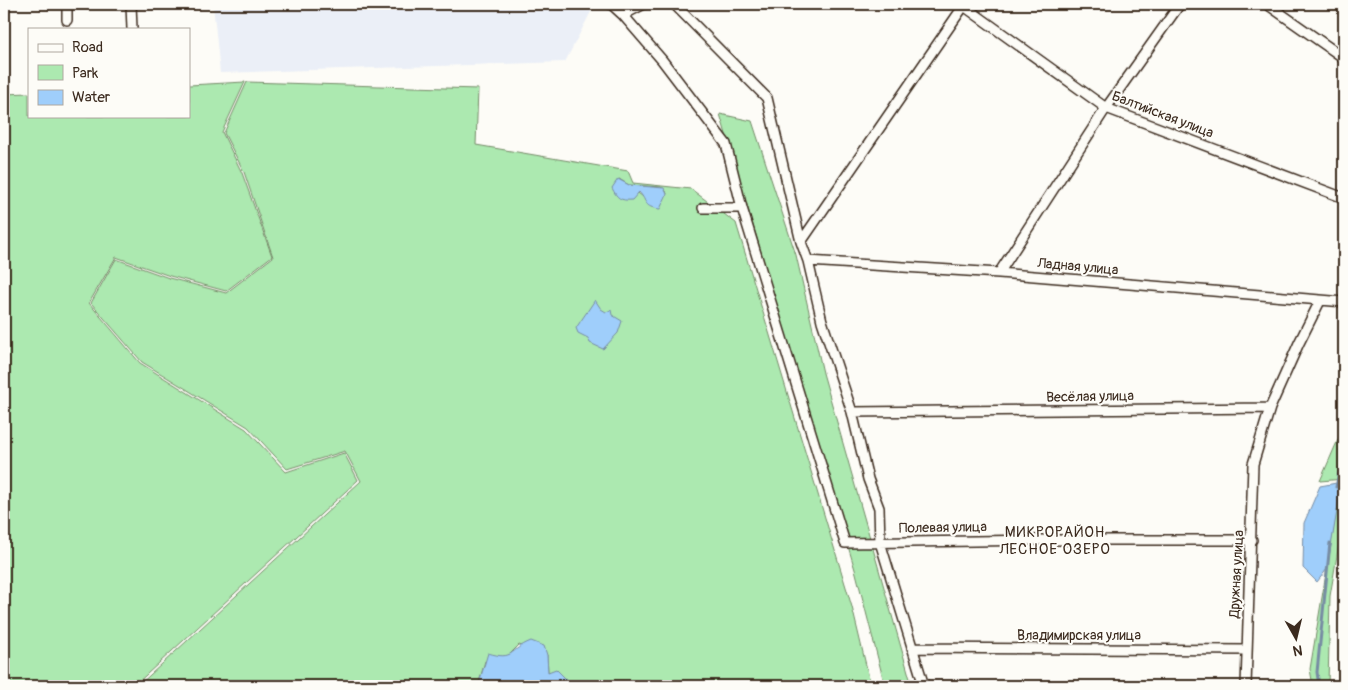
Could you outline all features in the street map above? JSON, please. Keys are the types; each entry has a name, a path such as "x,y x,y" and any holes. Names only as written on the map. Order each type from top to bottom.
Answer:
{"street":[{"path":"67,4 67,20"},
{"path":"131,4 132,28"},
{"path":"611,4 662,60 726,144 742,208 703,208"},
{"path":"623,15 644,4"},
{"path":"674,4 767,98 822,321 852,412 868,479 879,508 880,542 924,686"},
{"path":"999,273 1106,108 1180,4"},
{"path":"1267,4 1344,58"},
{"path":"801,242 965,5"},
{"name":"Балтийская улица","path":"965,5 1106,108 1344,198"},
{"name":"Полевая улица","path":"742,208 844,543 1252,540"},
{"name":"Ладная улица","path":"808,261 999,273 1344,302"},
{"path":"1270,408 1320,301"},
{"name":"Весёлая улица","path":"852,412 1270,408"},
{"name":"Дружная улица","path":"1246,686 1254,464 1270,408"},
{"name":"Владимирская улица","path":"912,648 1246,650"}],"shaded area":[{"path":"213,4 595,4 565,62 220,73"}],"green space":[{"path":"245,82 222,132 242,173 272,256 226,291 170,276 116,257 89,303 140,363 246,429 286,472 344,453 358,480 134,686 4,686 4,94 28,93 28,118 190,118 190,85"},
{"path":"247,82 478,89 476,145 628,171 633,183 691,189 736,223 852,607 871,686 570,686 571,684 548,672 547,655 519,645 509,655 485,661 478,686 138,686 361,481 345,451 287,469 248,427 142,362 91,303 116,259 169,278 226,293 273,257 244,172 224,133","holes":["619,179 629,185 661,187 667,194 642,196"]},
{"path":"720,114 752,121 796,255 823,373 912,686 885,686 856,573"},
{"path":"1344,426 1344,479 1320,481"},
{"path":"1340,490 1344,491 1344,515 1330,596 1328,686 1313,686 1310,669"}],"water":[{"path":"618,179 629,185 664,188 667,194 660,209 648,205 639,192 632,200 619,198 612,188"},
{"path":"595,300 601,309 606,312 611,310 612,315 622,321 618,333 603,349 590,343 588,338 578,333 576,328"},
{"path":"1342,482 1327,569 1317,582 1303,568 1304,523 1320,486"},
{"path":"531,641 544,646 547,655 548,672 556,669 571,684 570,686 478,686 488,653 507,655"}],"waterway":[{"path":"1336,487 1344,459"},
{"path":"1319,686 1317,672 1330,543"}],"district":[{"name":"МИКРОРАЙОН ЛЕСНОЕ ОЗЕРО","path":"1055,540"}]}
